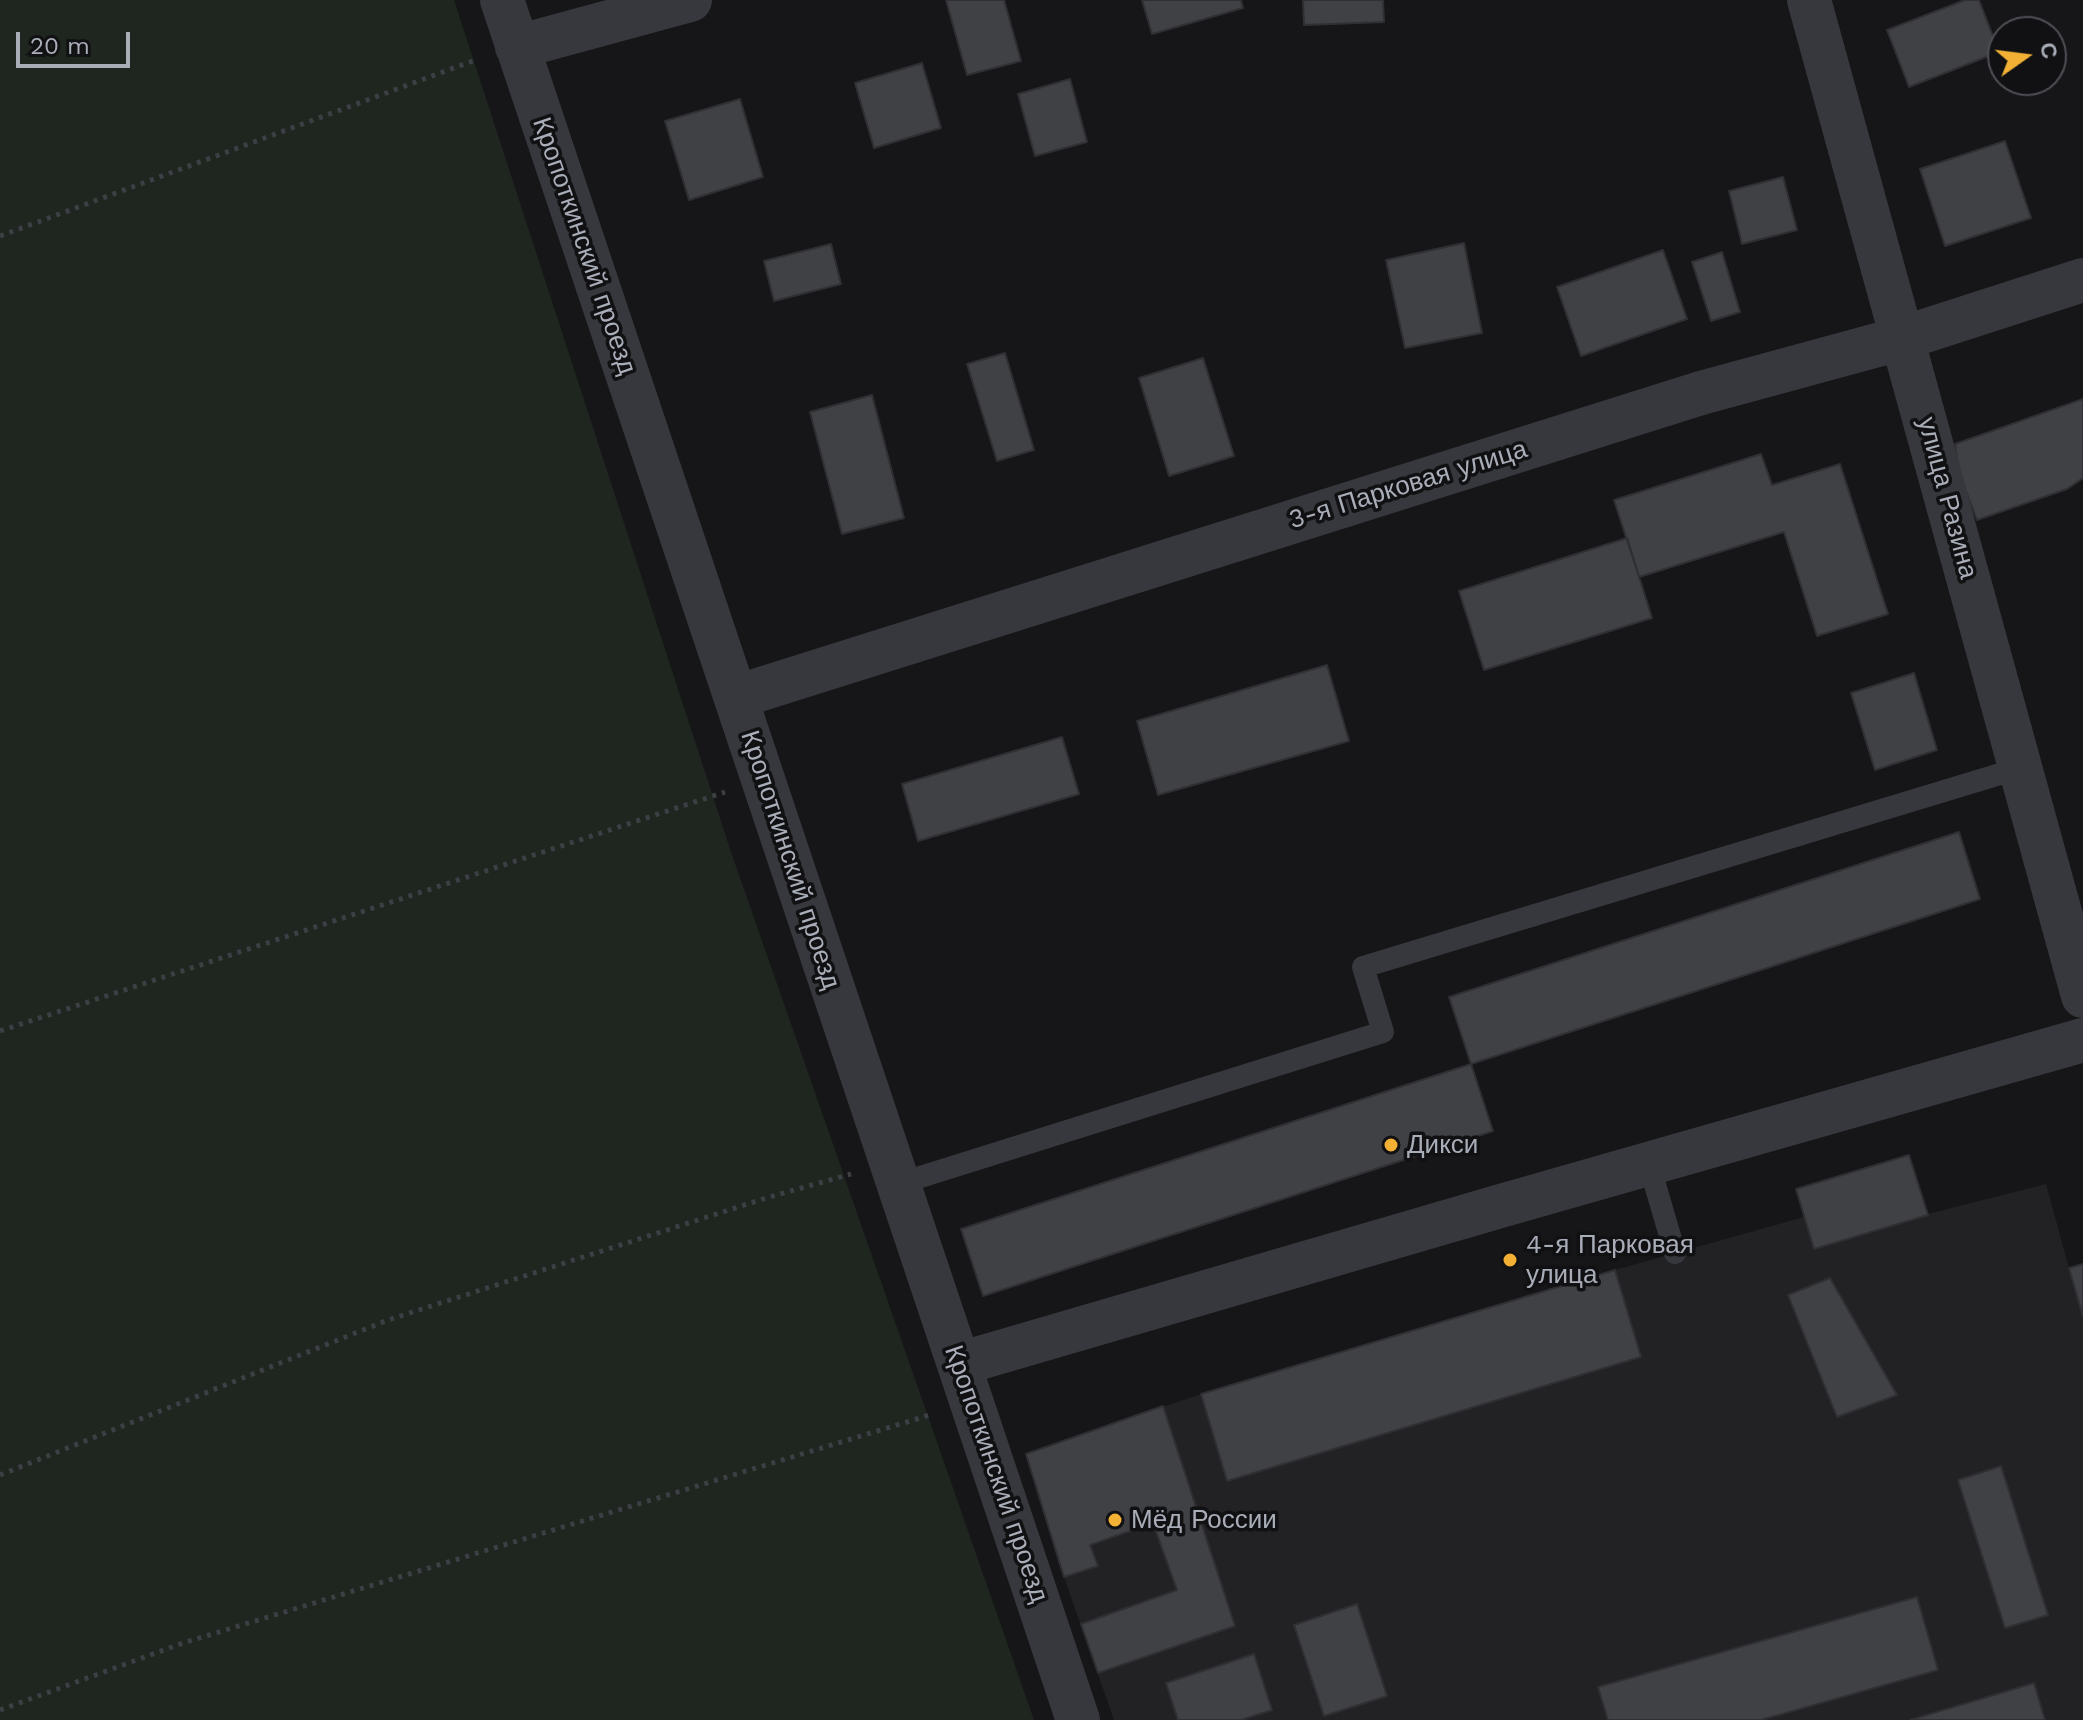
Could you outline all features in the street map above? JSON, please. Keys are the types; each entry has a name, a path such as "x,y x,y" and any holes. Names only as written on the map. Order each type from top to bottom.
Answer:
{"street":[{"name":"Кропоткинский проезд","path":"502,0 1078,1720"},
{"path":"517,47 690,0"},
{"name":"улица Разина","path":"1809,0 2083,996"},
{"name":"3-я Парковая улица","path":"736,697 1701,393 1903,338 2083,280"},
{"path":"965,1383 1649,1164 2083,1040"}],"lane":[{"path":"895,1173 1383,1032 1363,967 2020,768"},
{"path":"1649,1164 1675,1253"}],"path":[{"path":"0,236 473,60 517,47"},
{"path":"0,1031 763,780"},
{"path":"0,1475 388,1320 766,1198 895,1173"},
{"path":"0,1710 183,1643 965,1383"}],"shaded area":[{"path":"0,0 454,0 731,852 1034,1720 0,1720"},
{"path":"1909,1155 1928,1214 2046,1184 2069,1268 2083,1264 2083,1720 1114,1720 1064,1577 1026,1454 1201,1394 1804,1217 1796,1189"}],"building":[{"path":"946,0 1004,0 1021,61 967,75"},
{"path":"1142,0 1241,0 1243,8 1152,34"},
{"path":"1303,0 1383,0 1384,22 1304,25"},
{"path":"1965,0 1979,0 1987,21 1987,57 1909,87 1887,30"},
{"path":"922,63 941,128 874,148 855,83"},
{"path":"1070,79 1087,142 1035,156 1018,94"},
{"path":"740,99 763,177 689,200 665,121"},
{"path":"2005,141 2031,218 1945,246 1920,169"},
{"path":"1783,177 1797,230 1742,244 1729,191"},
{"path":"1464,243 1482,333 1405,348 1386,260"},
{"path":"831,244 841,284 774,301 764,261"},
{"path":"1663,250 1687,319 1581,356 1557,287"},
{"path":"1722,252 1740,312 1711,321 1692,262"},
{"path":"1005,353 1034,450 997,461 967,364"},
{"path":"1203,358 1234,456 1169,476 1139,378"},
{"path":"872,395 904,518 842,534 810,412"},
{"path":"2083,399 2083,478 2067,489 1977,520 1959,473 1955,444"},
{"path":"1761,454 1772,485 1840,464 1888,614 1817,636 1784,532 1639,577 1614,500"},
{"path":"1627,538 1652,618 1484,670 1459,591"},
{"path":"1327,665 1349,741 1158,795 1137,721"},
{"path":"1914,673 1937,750 1875,770 1851,693"},
{"path":"1062,737 1079,794 918,841 902,784"},
{"path":"1959,832 1980,899 1471,1064 1449,997"},
{"path":"1471,1064 1493,1131 983,1296 961,1229"},
{"path":"1909,1155 1928,1215 1814,1249 1796,1189"},
{"path":"2083,1264 2083,1317 2069,1268"},
{"path":"1615,1270 1641,1357 1227,1481 1201,1394"},
{"path":"1830,1278 1897,1395 1837,1417 1788,1295"},
{"path":"1163,1406 1235,1626 1098,1673 1081,1624 1177,1590 1153,1523 1090,1545 1098,1566 1064,1577 1026,1454"},
{"path":"2001,1466 2048,1615 2005,1628 1958,1480"},
{"path":"1917,1597 1938,1670 1761,1720 1608,1720 1598,1687"},
{"path":"1357,1604 1387,1696 1324,1716 1294,1625"},
{"path":"1254,1654 1272,1710 1241,1720 1178,1720 1166,1683"},
{"path":"2034,1683 2045,1720 1910,1720"}],"place":[{"name":"Дикси","path":"1391,1145"},
{"name":"4-я Парковая улица","path":"1510,1260"},
{"name":"Мёд России","path":"1115,1520"}]}
